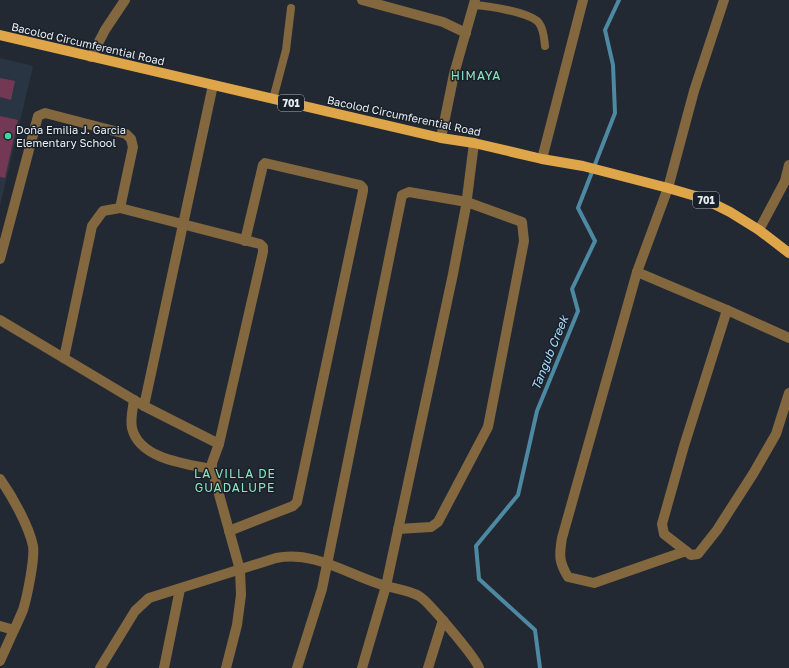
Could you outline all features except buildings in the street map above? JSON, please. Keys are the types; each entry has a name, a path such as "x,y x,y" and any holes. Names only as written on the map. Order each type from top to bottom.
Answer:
{"main road":[{"name":"Bacolod Circumferential Road","path":"0,35 441,138 474,143 542,159 583,166 668,188 702,198 730,212 760,230 789,252"}],"street":[{"path":"91,57 105,30 125,0"},
{"path":"362,0 373,1 443,22 466,33"},
{"path":"542,159 582,0"},
{"path":"686,551 594,583 568,577 561,566 559,554 562,538 637,272 668,188 694,91 724,0"},
{"path":"441,138 454,74 474,2"},
{"path":"144,406 214,85"},
{"path":"0,259 38,116 41,114 45,113 126,134 132,139 133,147 120,208"},
{"path":"362,668 386,586 453,274 467,202 474,143"},
{"path":"229,531 293,506 297,502 363,188 360,185 265,163 263,165 245,241"},
{"path":"760,230 787,181 789,165"},
{"path":"297,668 322,589 402,195 409,192 467,202 522,222 524,241 488,427 438,522 431,527 398,530"},
{"path":"64,358 92,226 103,211 120,208 260,244 263,247 219,444 212,463 212,469 240,570 241,595 226,668"},
{"path":"637,272 789,338"},
{"path":"727,310 684,446 662,524 664,534 686,551 691,554 698,554 717,530 753,474 776,434 789,393"},
{"path":"0,320 144,406 219,444"},
{"path":"134,400 131,426 135,437 149,451 173,461 212,469"},
{"path":"0,479 8,491 29,533 33,548 32,569 23,610 0,661"},
{"path":"100,668 135,611 149,598 276,558 293,555 327,563 386,586 401,589 419,596 443,620 479,668"},
{"path":"164,668 180,589"},
{"path":"428,668 443,620"},
{"path":"0,626 14,630"}],"lane":[{"path":"474,2 531,17 539,22 543,31 545,46"},
{"path":"273,99 286,50 291,8"}],"shaded area":[{"name":"Doña Emilia J. Garcia Elementary School","path":"0,58 33,66 0,206"}],"waterway":[{"name":"Tangub Creek","path":"540,668 535,630 479,579 476,546 518,495 537,411 578,311 572,289 595,241 578,208 615,113 613,65 605,30 619,0"}],"place":[{"name":"Doña Emilia J. Garcia Elementary School","path":"8,136"}],"district":[{"name":"HIMAYA","path":"476,76"},
{"name":"LA VILLA DE GUADALUPE","path":"235,481"}]}
